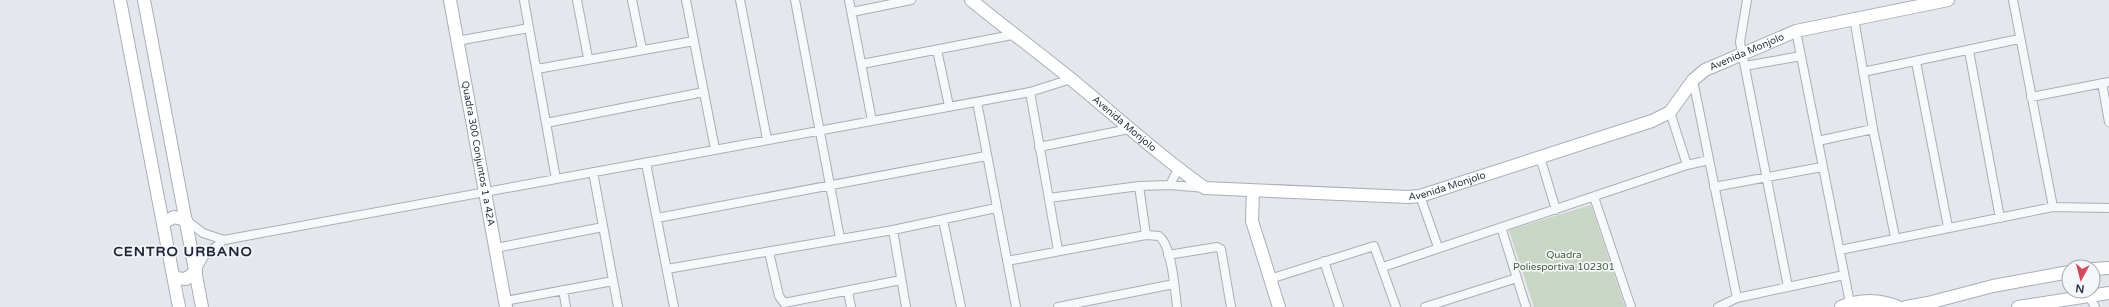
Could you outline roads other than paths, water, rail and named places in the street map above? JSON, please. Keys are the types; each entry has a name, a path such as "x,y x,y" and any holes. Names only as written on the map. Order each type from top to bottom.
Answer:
{"street":[{"path":"120,0 179,307"},
{"path":"144,0 202,307"},
{"name":"Quadra 300 Conjuntos 1 a 42A","path":"450,0 506,304"},
{"path":"524,0 556,179"},
{"path":"577,0 588,58"},
{"path":"632,0 642,49"},
{"path":"686,0 715,149"},
{"path":"740,0 767,139"},
{"path":"795,0 840,238"},
{"path":"849,0 872,121"},
{"path":"852,12 911,0"},
{"name":"Avenida Monjolo","path":"971,0 1012,34 1071,79 1129,130 1178,169 1206,188 1253,191 1420,196 1652,121 1670,112 1693,80 1710,66 1796,31 1948,0"},
{"path":"1747,0 1740,36 1742,54 1788,287"},
{"path":"2013,0 2053,207"},
{"path":"1854,18 1873,129 1895,237"},
{"path":"457,41 529,28"},
{"path":"1796,31 1822,167 1840,250 1844,275 1846,305 1880,301 1898,307"},
{"path":"862,64 1012,34"},
{"path":"1863,72 2020,40"},
{"path":"537,69 588,58 694,41"},
{"path":"937,50 949,106"},
{"path":"1969,51 2000,218"},
{"path":"1745,66 1801,56"},
{"path":"1916,62 1948,227"},
{"path":"174,278 186,279 196,271 204,256 224,240 485,193 767,139 978,102 1030,92 1071,79"},
{"path":"1693,80 1737,298"},
{"path":"2031,97 2105,83 2109,122"},
{"path":"546,123 704,92"},
{"path":"1030,92 1058,250"},
{"path":"978,102 986,156 1016,307"},
{"path":"1670,112 1687,165"},
{"path":"1818,141 1873,129"},
{"path":"1039,148 1129,130"},
{"path":"657,218 986,156"},
{"path":"1540,157 1556,210"},
{"path":"1383,267 1438,247 1594,198 1687,165 1708,160"},
{"path":"646,163 674,307"},
{"path":"1714,187 1822,167"},
{"path":"1170,185 1178,169"},
{"path":"594,172 618,307"},
{"path":"1049,198 1139,186 1170,185 1206,188"},
{"path":"1139,186 1146,235"},
{"path":"1253,191 1252,221 1279,307"},
{"path":"1420,196 1438,247"},
{"path":"1594,198 1631,307"},
{"path":"1840,250 1895,237 2053,207 2109,208"},
{"path":"667,269 893,230 996,208"},
{"path":"163,223 174,217 186,220 203,233 224,240"},
{"path":"943,220 961,307"},
{"path":"496,248 603,227"},
{"path":"1501,227 1526,307"},
{"path":"893,230 906,307"},
{"path":"1007,261 1058,250 1146,235 1161,238 1168,255 1178,307"},
{"path":"1270,279 1374,246 1383,267 1396,307"},
{"path":"1168,255 1217,248 1221,249 1231,307"},
{"path":"769,252 781,301 784,303 795,305 901,280"},
{"path":"1324,261 1339,307"},
{"path":"1906,307 1928,304 1993,286 2061,273"},
{"path":"1718,307 1737,298 1844,275"},
{"path":"1425,307 1517,278"},
{"path":"506,304 563,290 613,281"},
{"path":"1058,307 1174,284"},
{"path":"563,290 566,307"},
{"path":"848,292 851,307"},
{"path":"2018,307 2097,299"}],"district":[{"name":"CENTRO URBANO","path":"183,251"}],"park label":[{"name":"Quadra Poliesportiva 102301","path":"1564,260"}]}
